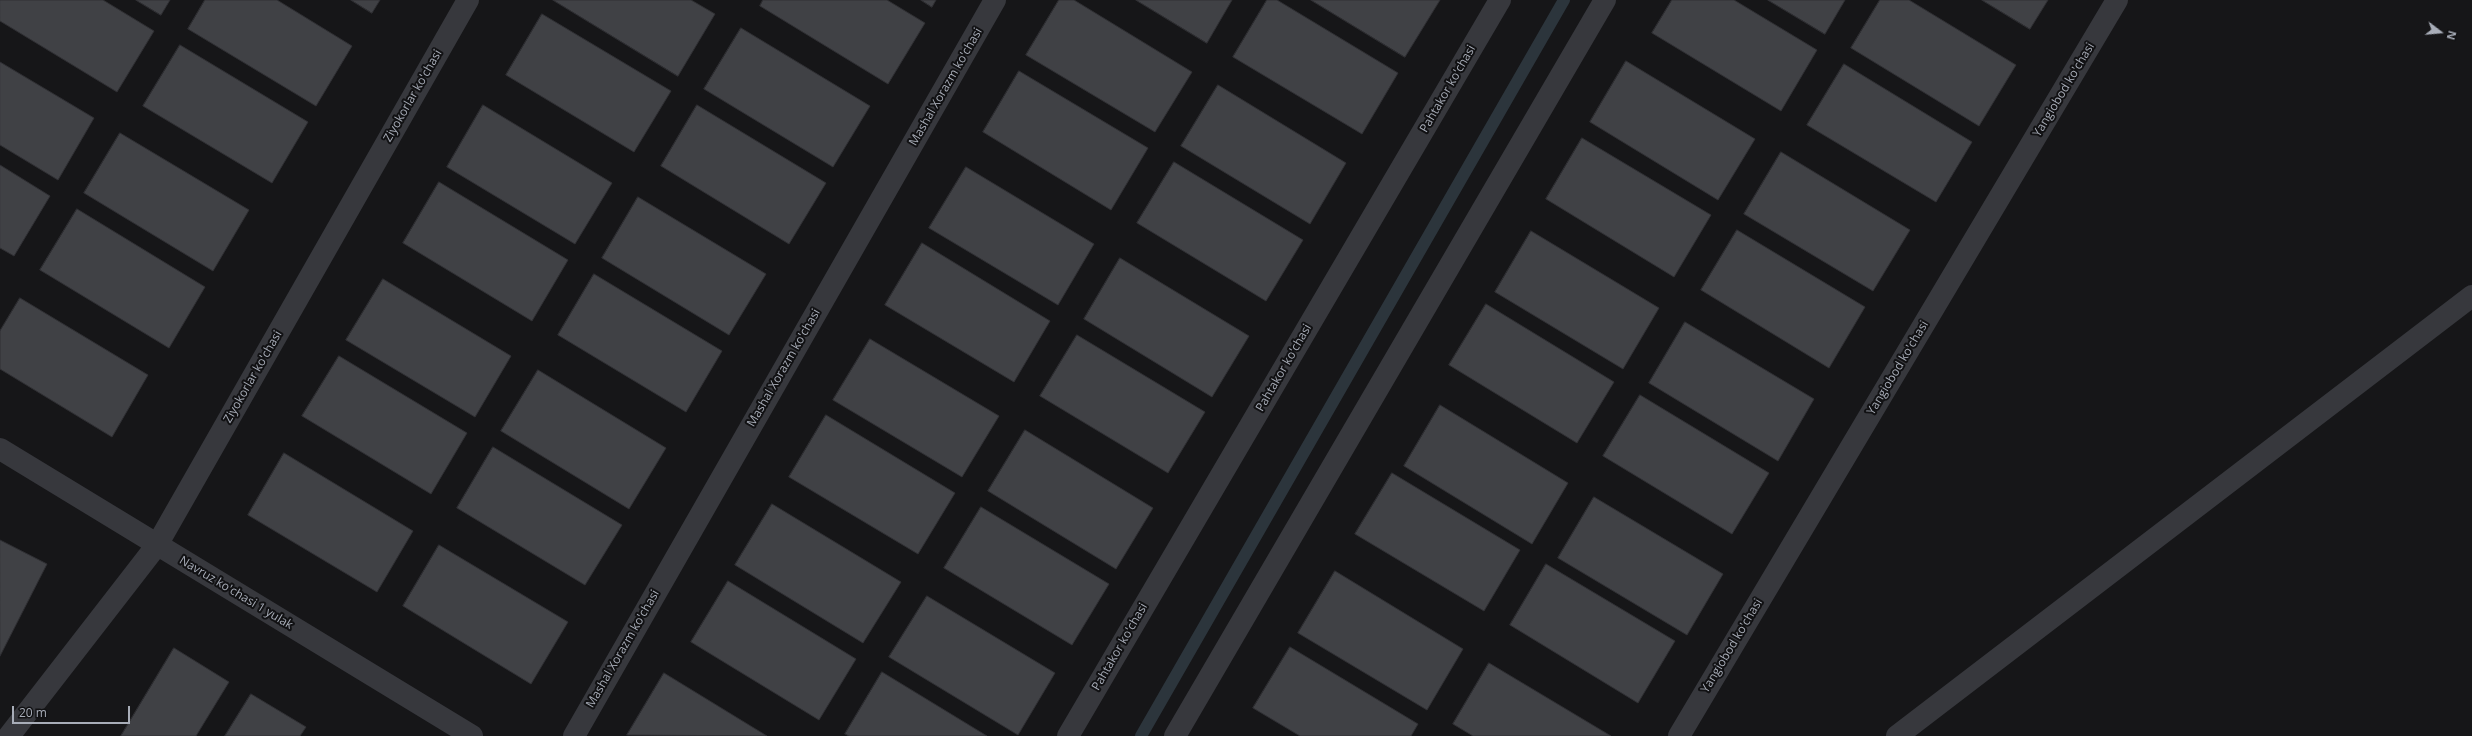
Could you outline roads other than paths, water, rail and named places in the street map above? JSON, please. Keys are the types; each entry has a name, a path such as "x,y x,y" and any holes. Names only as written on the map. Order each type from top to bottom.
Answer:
{"street":[{"name":"Ziyokorlar ko'chasi","path":"9,736 157,545 468,0"},
{"name":"Mashal Xorazm ko'chasi","path":"574,736 995,0"},
{"name":"Pahtakor ko'chasi","path":"1068,736 1500,0"},
{"path":"1175,736 1605,0"},
{"name":"Yangiobod ko'chasi","path":"1679,736 2118,0"},
{"path":"1897,736 2472,296"},
{"name":"Navruz ko'chasi 1 yulak","path":"0,449 472,736"}],"waterway":[{"path":"1141,736 1564,0"}]}
